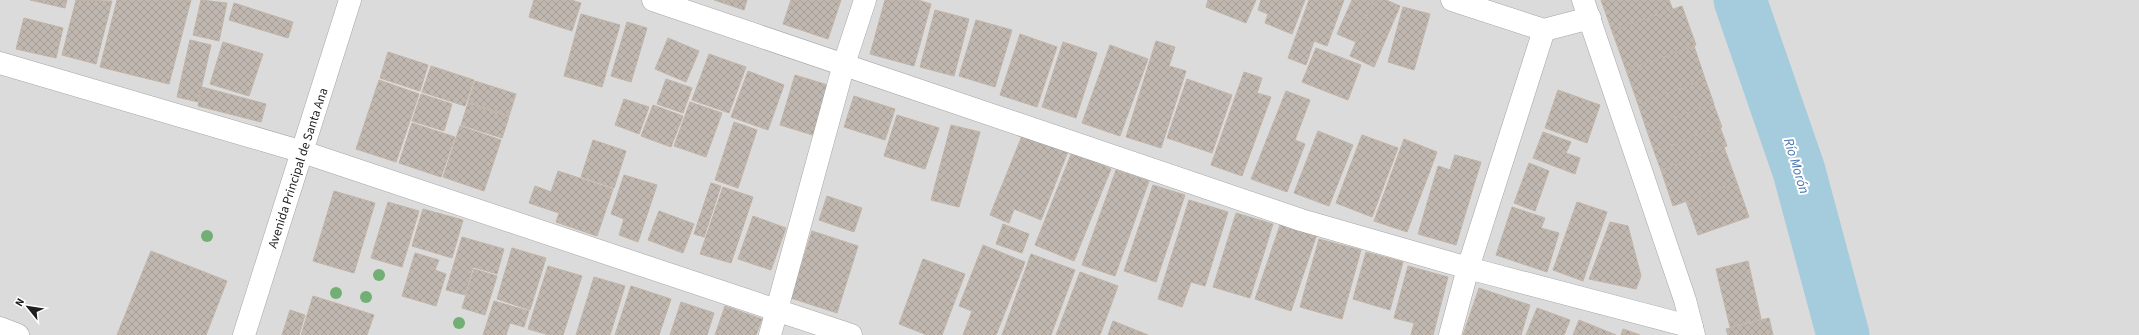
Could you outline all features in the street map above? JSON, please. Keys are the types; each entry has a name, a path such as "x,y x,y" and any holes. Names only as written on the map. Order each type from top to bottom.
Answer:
{"street":[{"name":"Avenida Principal de Santa Ana","path":"244,335 304,152 350,0"},
{"path":"653,0 1301,220 1693,331"},
{"path":"770,335 844,64 865,0"},
{"path":"1452,0 1544,30 1587,9 1685,300 1693,331"},
{"path":"1450,335 1468,268 1544,30"},
{"path":"0,63 304,152 851,335"},
{"path":"0,328 18,335"}],"shaded area":[{"path":"0,0 2139,0 2139,335 0,335"}],"building":[{"path":"30,0 67,0 65,8"},
{"path":"76,0 112,1 96,64 62,55"},
{"path":"117,0 191,0 169,84 100,67"},
{"path":"201,0 227,3 219,41 193,35"},
{"path":"534,0 571,0 581,3 572,31 529,17"},
{"path":"714,0 747,0 744,10"},
{"path":"791,0 841,0 828,39 783,24"},
{"path":"885,0 918,0 931,4 914,66 870,54"},
{"path":"1208,0 1256,0 1246,23 1206,7"},
{"path":"1261,0 1305,0 1292,34 1265,23 1268,14 1258,10"},
{"path":"1309,0 1344,0 1327,46 1314,41 1306,65 1288,58"},
{"path":"1352,0 1374,0 1356,42 1337,34"},
{"path":"1374,0 1386,0 1400,6 1374,67 1350,56"},
{"path":"1601,0 1669,0 1673,10 1612,31"},
{"path":"234,3 293,22 288,38 229,20"},
{"path":"1682,6 1696,45 1626,70 1612,31"},
{"path":"1403,7 1430,14 1414,70 1388,62"},
{"path":"935,10 969,19 954,76 920,67"},
{"path":"581,14 620,25 602,87 564,76"},
{"path":"24,18 63,28 56,58 16,49"},
{"path":"976,20 1012,30 995,87 959,76"},
{"path":"627,22 647,28 631,82 611,76"},
{"path":"1020,34 1057,47 1037,107 1000,95"},
{"path":"668,38 699,51 686,82 655,69"},
{"path":"190,40 211,45 198,102 177,97"},
{"path":"1156,41 1175,47 1169,66 1186,71 1161,148 1126,137"},
{"path":"223,42 263,54 249,96 210,84"},
{"path":"1063,42 1097,53 1076,118 1042,107"},
{"path":"1110,45 1148,59 1120,136 1082,123"},
{"path":"1694,46 1705,79 1638,104 1626,70"},
{"path":"1316,48 1361,65 1348,100 1302,82"},
{"path":"388,52 428,65 420,91 380,78"},
{"path":"709,54 746,67 729,113 692,100"},
{"path":"431,66 474,80 465,106 422,92"},
{"path":"748,71 784,85 768,130 731,117"},
{"path":"1244,72 1262,78 1257,93 1271,97 1242,176 1211,165"},
{"path":"795,75 831,86 816,136 780,125"},
{"path":"666,79 692,88 683,113 657,104"},
{"path":"1187,79 1232,95 1212,153 1167,138"},
{"path":"1705,79 1714,104 1646,128 1638,104"},
{"path":"379,80 419,94 396,162 356,149"},
{"path":"475,81 516,94 509,116 468,102"},
{"path":"202,87 266,104 261,122 198,106"},
{"path":"1558,90 1600,105 1587,143 1545,128"},
{"path":"1286,91 1310,100 1295,140 1305,144 1287,192 1251,179"},
{"path":"421,94 452,104 444,131 412,121"},
{"path":"854,96 895,109 885,140 844,127"},
{"path":"624,99 649,107 639,134 615,125"},
{"path":"690,102 722,113 706,157 674,146"},
{"path":"468,103 509,117 502,138 461,125"},
{"path":"1713,103 1722,127 1654,151 1646,128"},
{"path":"653,105 683,116 671,147 641,136"},
{"path":"897,115 939,128 925,169 884,156"},
{"path":"734,122 757,130 738,188 715,180"},
{"path":"412,123 455,137 441,177 399,163"},
{"path":"951,125 980,132 959,207 931,200"},
{"path":"460,126 501,140 484,191 443,177"},
{"path":"1720,127 1727,146 1661,170 1654,151"},
{"path":"1024,131 1069,149 1041,220 1014,209 1009,223 990,215"},
{"path":"1318,131 1353,145 1329,206 1294,193"},
{"path":"1543,132 1571,142 1566,153 1580,158 1575,174 1533,158"},
{"path":"1362,135 1398,148 1372,217 1336,203"},
{"path":"1404,139 1437,152 1407,232 1374,221"},
{"path":"593,140 626,151 614,188 581,177"},
{"path":"1724,147 1737,183 1673,206 1661,170"},
{"path":"1072,152 1111,169 1074,261 1035,245"},
{"path":"1455,155 1481,162 1456,245 1418,234 1438,166 1450,170"},
{"path":"1529,163 1549,171 1535,211 1514,203"},
{"path":"1116,170 1149,181 1115,276 1082,265"},
{"path":"558,171 613,189 597,236 556,222 559,213 529,203 535,186 551,192"},
{"path":"624,175 657,185 638,242 619,235 624,219 611,214"},
{"path":"711,183 721,186 704,237 694,234"},
{"path":"1737,183 1749,217 1698,235 1686,201"},
{"path":"1153,185 1185,195 1156,282 1124,271"},
{"path":"723,187 753,197 731,263 700,254"},
{"path":"334,191 375,203 354,273 313,261"},
{"path":"827,196 862,208 854,232 819,220"},
{"path":"1189,200 1228,212 1205,286 1191,282 1182,307 1158,299"},
{"path":"388,202 419,211 402,267 371,258"},
{"path":"1577,202 1607,212 1583,281 1553,270"},
{"path":"1512,207 1545,218 1541,228 1559,233 1547,272 1496,255"},
{"path":"423,209 463,220 452,258 412,246"},
{"path":"659,211 694,224 683,253 648,240"},
{"path":"1236,213 1273,224 1250,298 1213,287"},
{"path":"753,216 786,228 771,270 738,259"},
{"path":"1281,222 1317,234 1291,311 1255,299"},
{"path":"1610,222 1628,226 1641,276 1636,289 1589,279"},
{"path":"1003,224 1029,234 1022,253 996,244"},
{"path":"812,231 858,246 837,313 791,298"},
{"path":"462,237 504,249 497,274 473,267 465,295 446,290"},
{"path":"1319,239 1361,250 1342,319 1300,307"},
{"path":"983,245 1025,262 996,335 963,335 972,311 959,306"},
{"path":"512,248 546,258 530,310 497,299"},
{"path":"151,251 227,281 206,335 117,335"},
{"path":"1366,252 1403,262 1390,310 1353,299"},
{"path":"415,253 439,260 435,270 446,274 436,306 402,296"},
{"path":"1031,254 1075,270 1051,335 1002,335"},
{"path":"923,259 965,274 942,335 927,335 899,324"},
{"path":"1748,261 1761,319 1730,327 1716,269"},
{"path":"548,266 582,276 563,335 549,335 528,329"},
{"path":"1408,266 1448,277 1433,335 1411,335 1414,323 1394,318"},
{"path":"474,269 497,276 485,315 462,308"},
{"path":"1080,272 1118,286 1100,335 1056,335"},
{"path":"594,277 625,286 610,335 576,335"},
{"path":"631,286 671,299 659,335 615,335"},
{"path":"1479,288 1530,305 1521,335 1463,335"},
{"path":"313,296 374,315 367,335 301,335"},
{"path":"494,301 529,311 524,327 510,323 506,335 483,335"},
{"path":"681,302 714,313 707,335 670,335"},
{"path":"725,306 762,319 756,335 715,335"},
{"path":"1537,308 1570,320 1564,335 1526,335"},
{"path":"290,310 305,315 299,335 282,335"},
{"path":"1769,318 1773,335 1728,335 1726,329"},
{"path":"1579,320 1616,335 1573,335"},
{"path":"1113,321 1148,335 1108,335"},
{"path":"1623,329 1640,335 1621,335"}],"waterway":[{"name":"Río Morón","path":"1740,0 1799,171 1843,335"}]}
